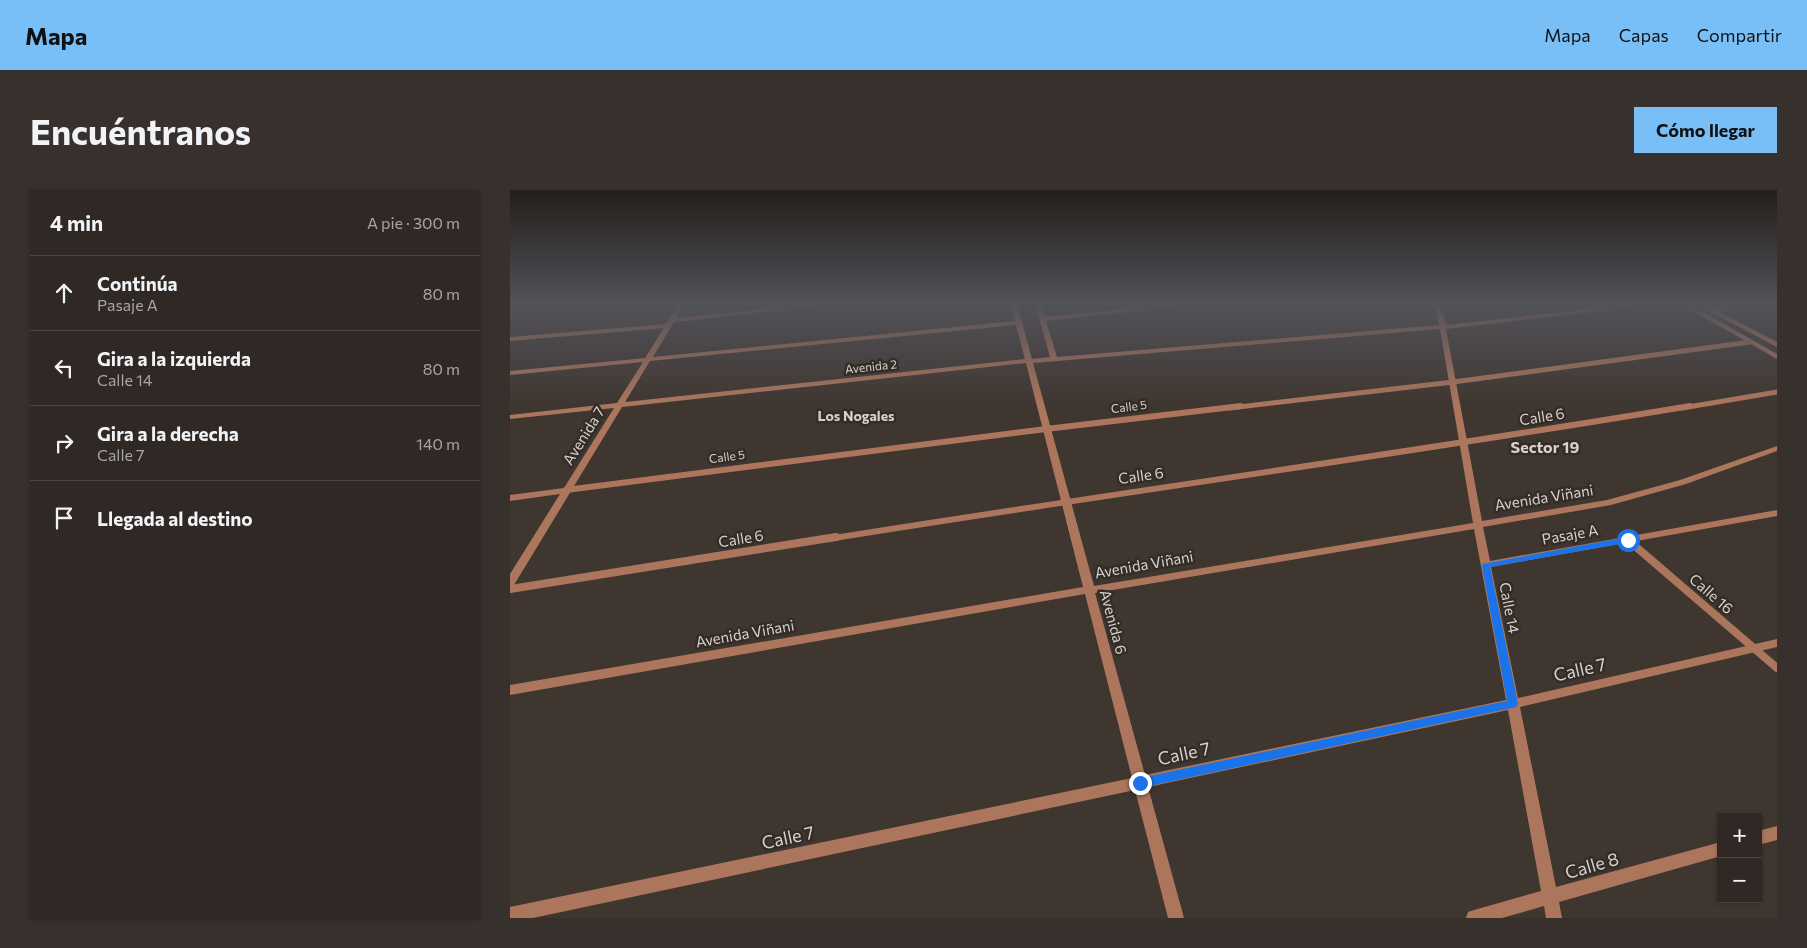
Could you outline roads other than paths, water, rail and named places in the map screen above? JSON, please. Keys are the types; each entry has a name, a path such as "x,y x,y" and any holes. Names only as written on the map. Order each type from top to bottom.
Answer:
{"street":[{"name":"Avenida 7","path":"510,582 661,338"},
{"path":"510,373 862,338"},
{"name":"Avenida 6","path":"1022,338 1176,918"},
{"path":"1048,338 1054,359"},
{"name":"Avenida 2","path":"510,417 1028,361 1310,338"},
{"name":"Calle 14","path":"1445,338 1478,524 1554,918"},
{"path":"1743,338 1777,358"},
{"path":"1764,338 1777,345"},
{"name":"Avenida Viñani","path":"510,690 1608,503 1683,482 1777,448"},
{"name":"Calle 5","path":"510,498 566,490"},
{"name":"Pasaje A","path":"1486,566 1777,513"},
{"name":"Calle 7","path":"510,915 1512,704 1777,643"},
{"path":"1762,837 1777,833"},
{"name":"Calle 8","path":"1474,918 1717,850"}],"lane":[{"name":"Calle 5","path":"566,490 1046,429 1453,382 1750,342"},
{"name":"Calle 6","path":"510,589 1066,501 1464,444 1777,392"},
{"name":"Calle 16","path":"1628,540 1777,668"}],"district":[{"name":"Los Nogales","path":"856,416"},
{"name":"Sector 19","path":"1545,447"}]}
